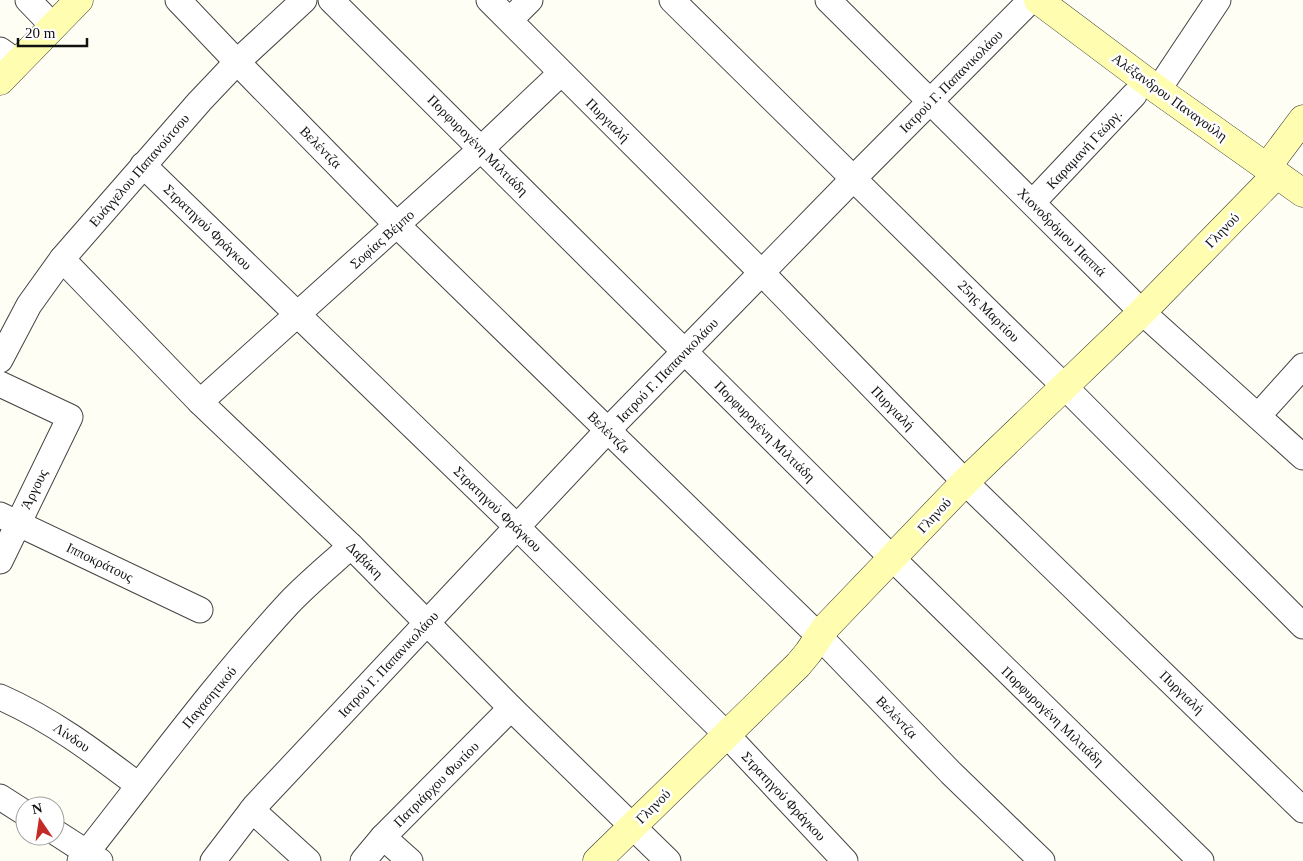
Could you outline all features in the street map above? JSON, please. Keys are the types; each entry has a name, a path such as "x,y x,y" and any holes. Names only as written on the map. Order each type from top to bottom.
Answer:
{"street":[{"path":"28,0 53,26"},
{"path":"6,64 53,26 79,0"},
{"name":"Βελέντζα","path":"178,0 397,225 819,636 951,773 1042,861"},
{"name":"Ευάγγελου Παπανούτσου","path":"0,360 29,305 62,259 200,101 237,62 304,0"},
{"name":"Πορφυρογένη Μιλτιάδη","path":"331,0 482,148 893,559 1201,861"},
{"name":"Πυργιαλή","path":"489,0 762,273 965,482 1303,810"},
{"path":"510,20 530,0"},
{"name":"25ης Μαρτίου","path":"672,0 1064,386 1303,626"},
{"name":"Χιονοδρόμου Παππά","path":"828,0 1142,312 1303,457"},
{"name":"Ιατρού Γ. Παπανικολάου","path":"213,861 252,810 607,431 1031,0"},
{"name":"Αλέξανδρου Παναγούλη","path":"1038,0 1146,92 1272,170 1303,193"},
{"name":"Καραμανή Γεώργ.","path":"1033,202 1146,92 1218,0"},
{"name":"Σοφίας Βέμπο","path":"200,402 482,148 562,73"},
{"name":"Γληνού","path":"597,861 798,665 819,636 965,482 1142,312 1272,170 1303,119"},
{"name":"Στρατηγού Φράγκου","path":"143,165 517,527 726,734 845,861"},
{"name":"Δαβάκη","path":"62,259 200,402 351,546 511,708 668,861"},
{"path":"1258,416 1303,366"},
{"name":"Άργους","path":"0,384 70,417 9,519 0,560"},
{"name":"Ιπποκράτους","path":"9,519 200,610"},
{"name":"Παγασητικού","path":"89,858 138,785 185,725 290,602 351,546"},
{"name":"Λίνδου","path":"0,697 50,721 89,747 138,785"},
{"name":"Πατριάρχου Φωτίου","path":"362,861 383,837 511,708"},
{"path":"0,797 15,807"},
{"path":"252,810 308,861"},
{"path":"383,837 410,861"},
{"path":"65,840 89,858"}]}
